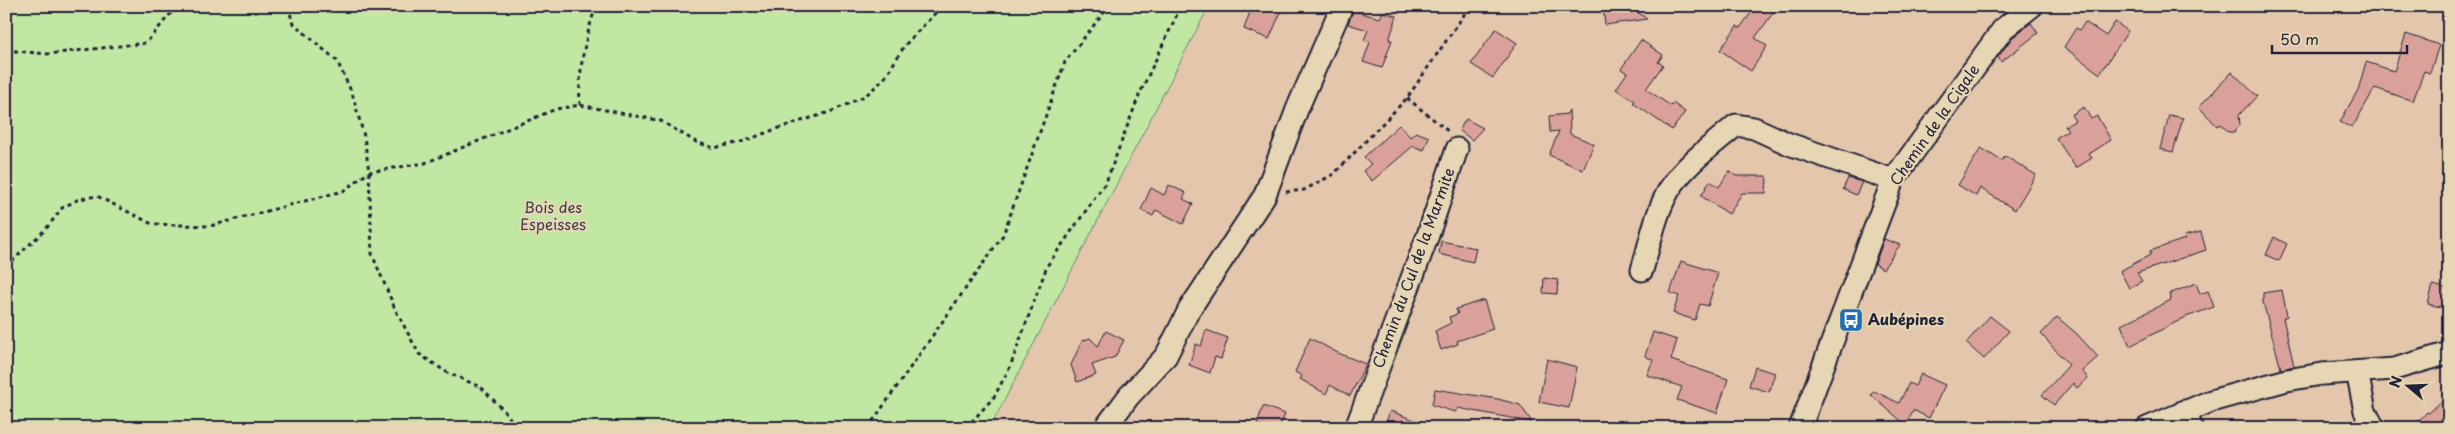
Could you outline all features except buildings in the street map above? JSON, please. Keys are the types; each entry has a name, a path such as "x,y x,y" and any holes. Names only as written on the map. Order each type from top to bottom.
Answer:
{"street":[{"path":"1105,428 1129,396 1166,356 1189,310 1265,194 1298,108 1342,6"},
{"name":"Chemin de la Cigale","path":"1800,428 1893,180 2004,29 2032,6"},
{"path":"1642,270 1658,213 1669,190 1685,170 1736,125 1754,128 1789,144 1893,180"},
{"name":"Chemin du Cul de la Marmite","path":"1356,428 1428,235 1457,150"},
{"path":"2147,428 2188,419 2211,401 2287,380 2394,369 2449,353"},
{"path":"2357,372 2365,410 2374,428"}],"path":[{"path":"6,50 48,54 146,43 177,6"},
{"path":"289,6 292,22 337,61 352,93 364,136 369,172 372,254 395,308 419,354 448,373 481,387 508,415 515,428"},
{"path":"580,105 579,86 584,42 596,6"},
{"path":"6,267 46,229 62,208 79,199 97,196 152,224 210,226 343,191 369,172 425,163 548,112 580,105 661,121 696,142 714,148 745,141 830,112 865,96 884,80 905,45 942,6"},
{"path":"868,428 1003,235 1065,62 1109,6"},
{"path":"966,428 994,397 1010,368 1047,266 1106,182 1140,93 1181,6"},
{"path":"1265,194 1304,190 1334,174 1407,98 1470,6"},
{"name":"Chemin du Cul de la Marmite","path":"1407,98 1448,131 1457,150"}],"green space":[{"name":"Bois des Espeisses","path":"6,6 1209,6 990,428 6,428"}],"place":[{"name":"Aubépines","path":"1851,320"}]}
